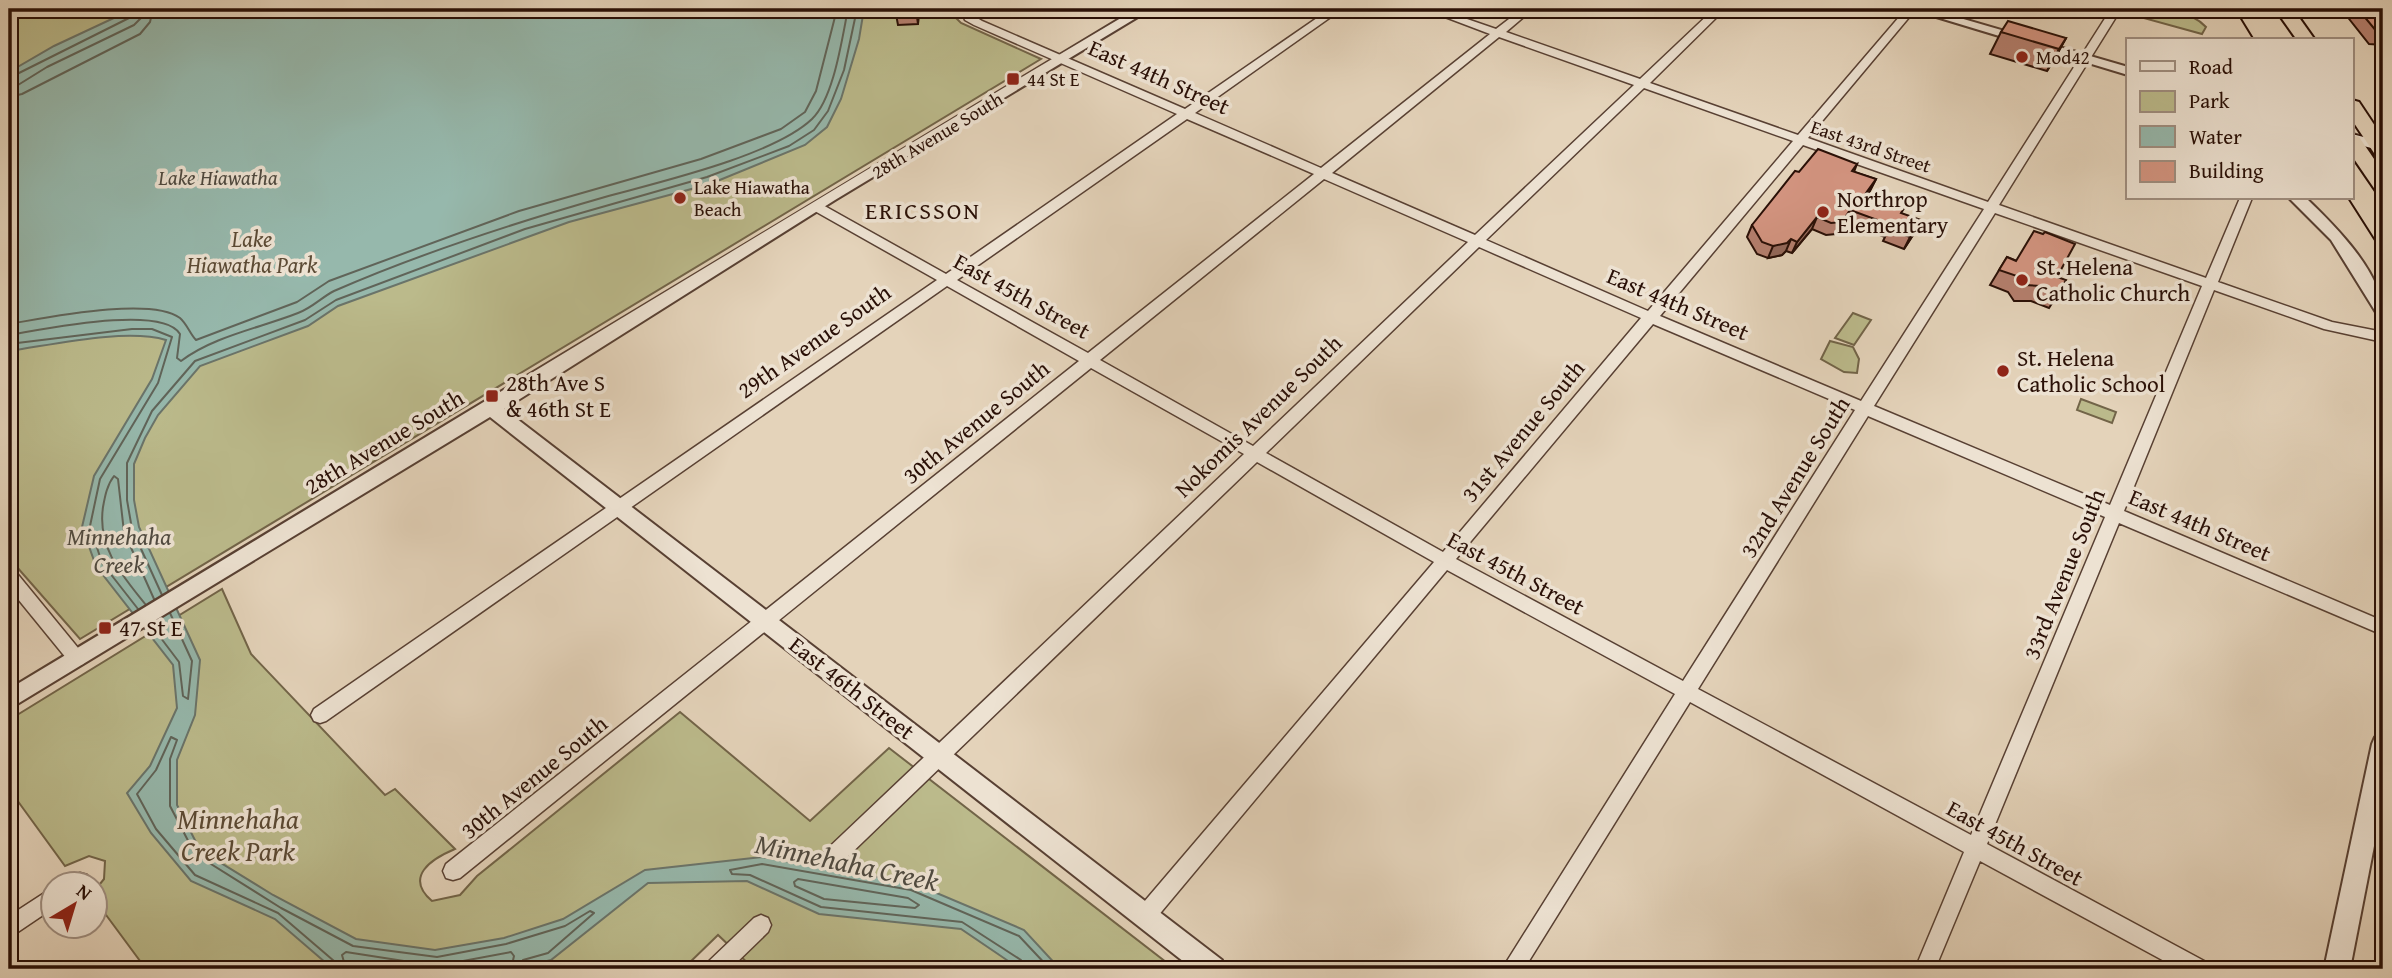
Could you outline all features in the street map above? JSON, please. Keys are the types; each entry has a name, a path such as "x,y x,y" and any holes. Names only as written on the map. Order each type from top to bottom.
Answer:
{"highway":[{"path":"2277,14 2283,38"},
{"path":"2277,14 2304,38"},
{"path":"2354,109 2382,148"},
{"path":"2354,142 2383,187"}],"street":[{"name":"East 44th Street","path":"966,9 969,18 978,23 1062,60 1865,409 2383,628"},
{"name":"28th Avenue South","path":"9,700 1145,9"},
{"name":"29th Avenue South","path":"320,715 1337,9"},
{"name":"East 43rd Street","path":"1429,9 2329,326 2383,337"},
{"name":"30th Avenue South","path":"453,871 1528,9"},
{"name":"Nokomis Avenue South","path":"831,859 1720,9"},
{"name":"31st Avenue South","path":"1145,916 1911,9"},
{"path":"1916,9 2126,70"},
{"name":"32nd Avenue South","path":"1512,969 2116,9"},
{"path":"2354,140 2382,148"},
{"name":"33rd Avenue South","path":"1926,969 2245,200"},
{"path":"2299,200 2337,237 2383,310"},
{"name":"East 45th Street","path":"825,203 945,279 1445,561 2200,969"},
{"name":"East 46th Street","path":"491,408 1213,969"},
{"path":"9,576 77,659"},
{"path":"2337,969 2383,744"},
{"path":"9,928 38,908"},
{"path":"715,969 761,925"}],"green space":[{"name":"Lake Hiawatha Park","path":"9,9 955,9 955,17 961,23 1041,59 80,639 9,558"},
{"path":"2132,9 2181,13 2191,16 2206,27 2202,34 2129,14"},
{"path":"1853,313 1871,320 1854,345 1835,338"},
{"path":"1830,341 1853,347 1859,359 1857,373 1844,372 1821,359"},
{"path":"2081,399 2116,412 2112,423 2077,410"},
{"name":"Minnehaha Creek Park","path":"222,589 251,654 385,795 395,789 455,849 437,858 424,870 420,884 432,901 460,895 477,876 680,712 810,821 889,748 1175,969 754,969 718,935 683,969 146,969 108,918 108,870 104,870 105,861 89,856 65,866 9,789 9,720"}],"water":[{"name":"Lake Hiawatha","path":"133,9 864,9 859,39 841,99 827,127 805,145 710,184 569,222 338,306 308,326 200,366 158,415 134,464 134,500 139,527 200,660 195,715 177,760 177,805 200,850 273,895 356,939 435,950 504,938 563,919 645,870 762,857 913,883 1024,930 1060,969 1020,969 961,929 819,914 747,881 648,883 551,960 515,969 333,969 275,919 191,881 151,833 127,793 150,766 177,708 173,665 96,566 82,527 94,476 152,379 166,340 110,337 9,351 9,72 54,46"}],"building":[{"path":"2358,9 2374,9 2383,20 2383,33 2377,32"},
{"path":"2008,21 2066,38 2059,49 2001,32"},
{"name":"Northrop Elementary","path":"1818,149 1857,164 1852,171 1876,179 1866,193 1905,207 1901,213 1921,220 1910,237 1888,229 1891,225 1850,210 1842,222 1831,223 1817,217 1797,242 1791,239 1787,243 1773,246 1762,242 1752,225 1795,171 1799,172"},
{"path":"2034,231 2043,234 2045,232 2075,244 2057,277 2066,280 2059,292 2041,286 2024,285 2017,276 1999,270 2007,257 2016,261"}],"tram line":[{"path":"2235,9 2253,38"},
{"path":"2349,200 2383,253"}],"place":[{"name":"Mod42","path":"2022,57"},
{"name":"44 St E","path":"1013,79"},
{"name":"Lake Hiawatha Beach","path":"680,198"},
{"name":"Northrop Elementary","path":"1823,212"},
{"name":"St. Helena Catholic Church","path":"2022,280"},
{"name":"St. Helena Catholic School","path":"2003,371"},
{"name":"28th Ave S & 46th St E","path":"492,396"},
{"name":"47 St E","path":"105,628"}],"district":[{"name":"ERICSSON","path":"923,211"}],"water label":[{"name":"Minnehaha Creek","path":"119,551"},
{"name":"Minnehaha Creek","path":"847,862"}]}
